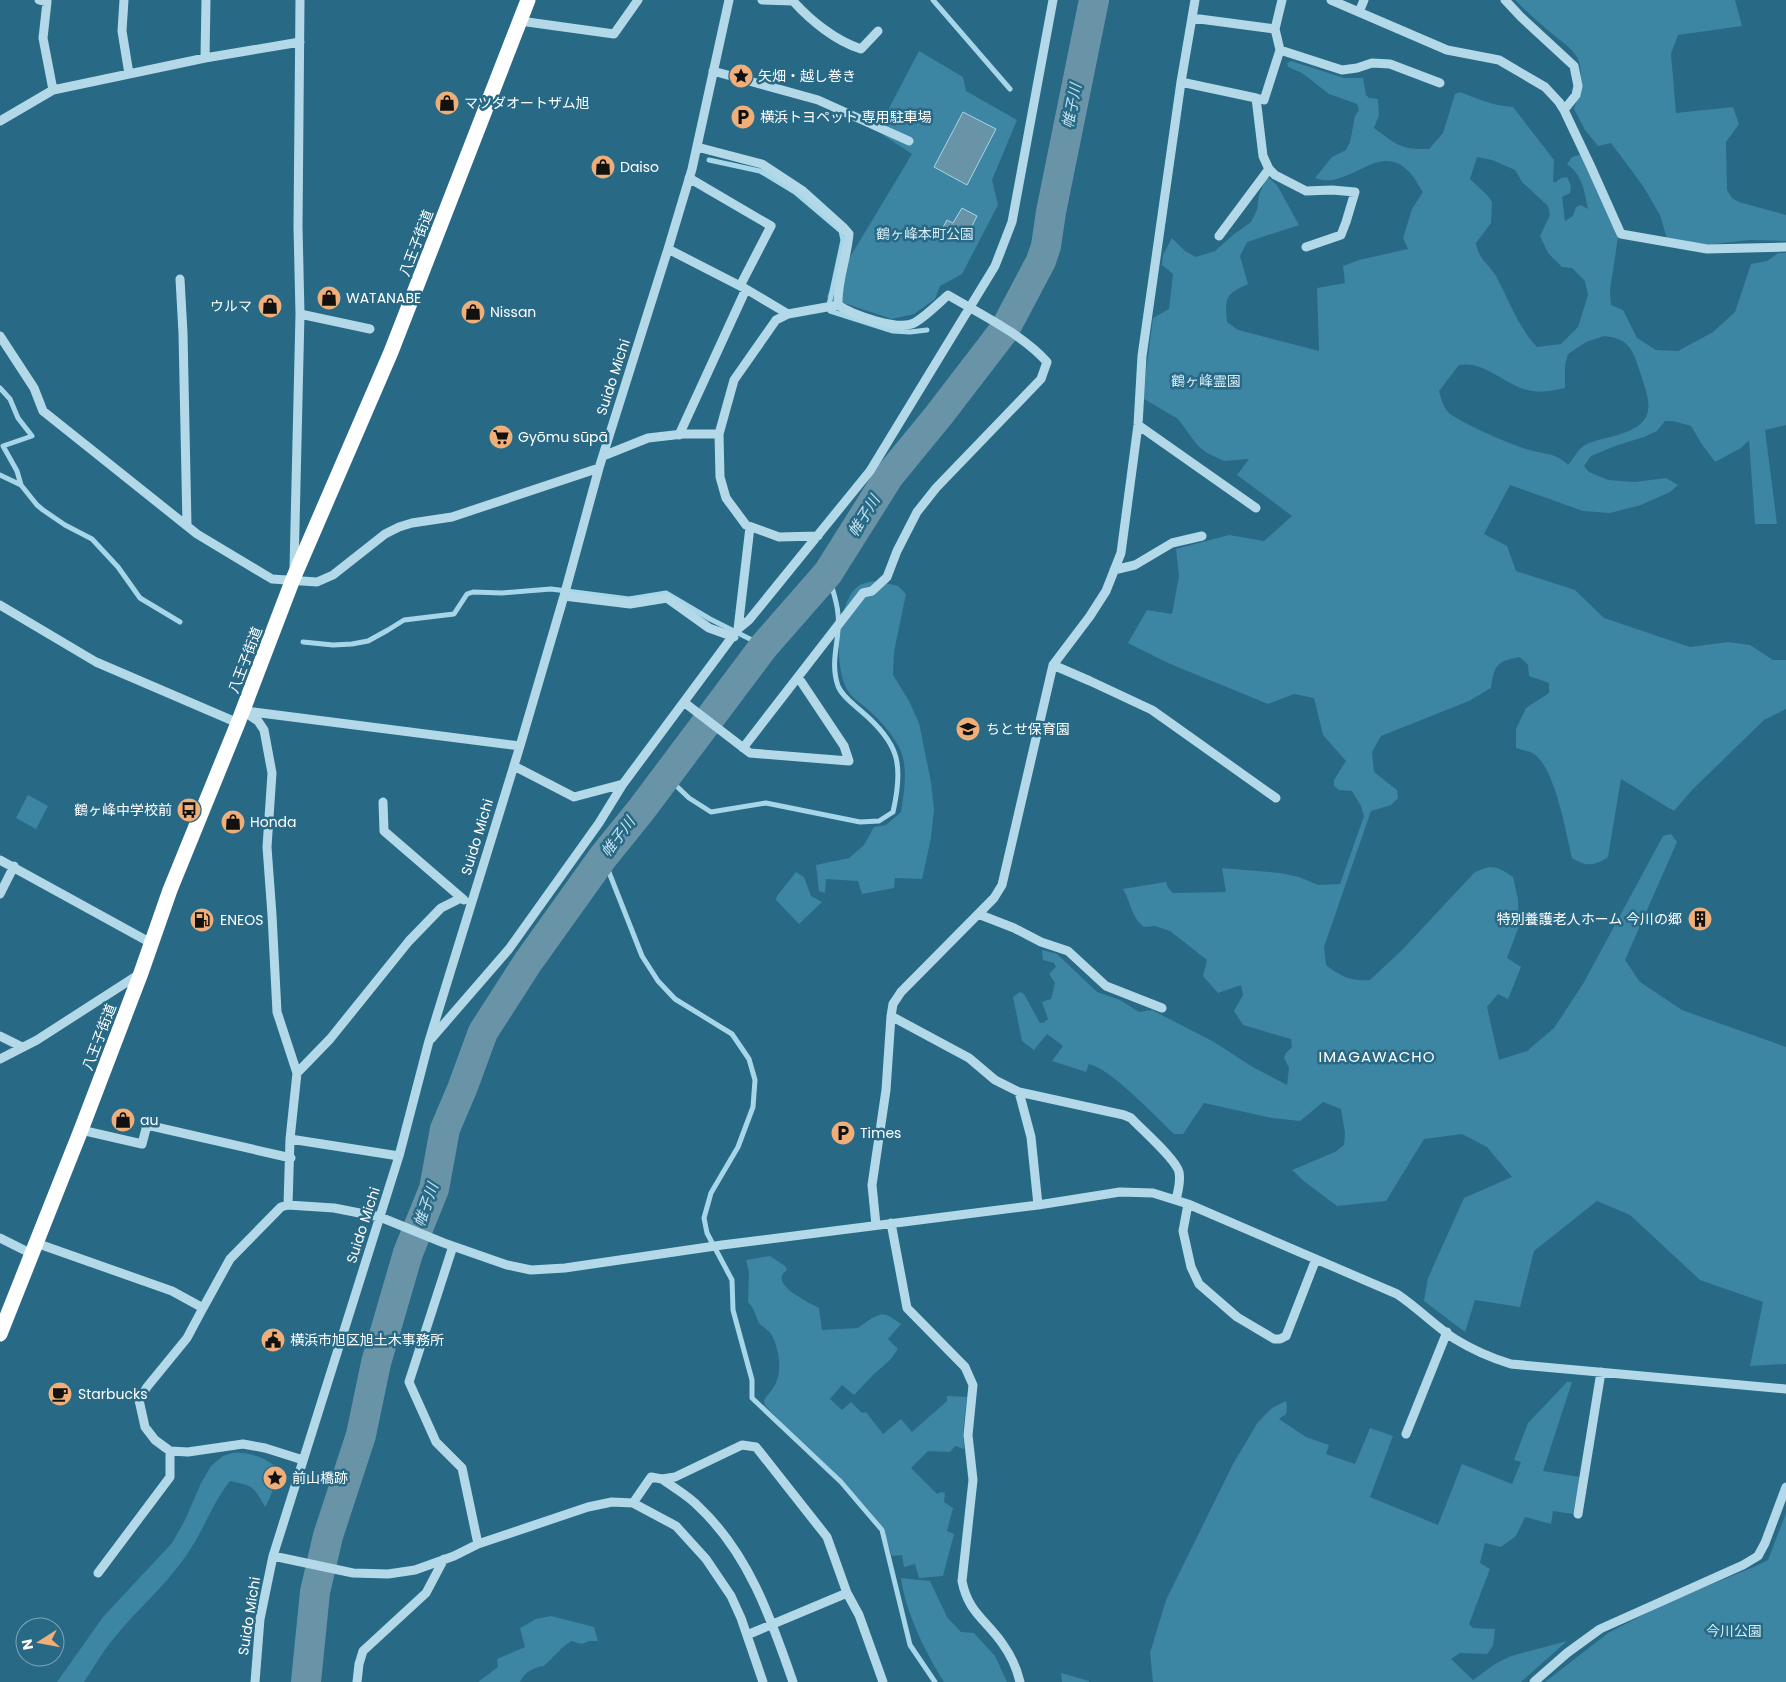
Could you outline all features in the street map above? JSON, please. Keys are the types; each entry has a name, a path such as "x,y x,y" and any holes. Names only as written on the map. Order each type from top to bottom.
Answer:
{"highway":[{"name":"八王子街道","path":"0,1334 81,1130 141,973 170,890 293,579 391,352 528,0"}],"street":[{"path":"39,0 47,2 43,38 53,90"},
{"path":"124,0 122,31 129,74"},
{"path":"205,58 206,0"},
{"path":"293,579 300,314 298,226 300,0"},
{"path":"520,21 614,34 638,0"},
{"name":"Suido Michi","path":"255,1682 260,1619 273,1556 399,1156 429,1041 520,746 564,596 598,468 689,178 729,0"},
{"path":"762,0 793,1 806,15 848,45 861,49 878,31"},
{"path":"429,1041 509,949 599,824 623,784 736,633 749,620 870,471 970,308 995,266 1012,222 1053,0"},
{"path":"876,1225 872,1185 886,1090 893,1004 901,992 994,898 1002,885 1053,665 1106,591 1121,553 1138,425 1142,356 1181,82 1195,0"},
{"path":"1181,82 1264,100 1280,50 1275,29 1282,0"},
{"path":"1330,0 1447,50 1499,60 1544,87 1564,110 1621,234 1707,249 1786,247"},
{"path":"1359,12 1364,0"},
{"path":"1505,0 1574,66 1578,86 1576,95 1564,110"},
{"path":"1192,18 1275,29"},
{"path":"0,121 53,90 205,58 300,42"},
{"path":"1280,50 1342,70 1372,63 1390,64 1440,83"},
{"path":"713,71 818,100 909,141"},
{"path":"1256,98 1263,156 1269,169 1275,175 1306,191 1332,190 1355,192 1341,235 1306,247"},
{"path":"697,147 762,164 803,191 849,234 838,291 832,307"},
{"path":"1219,236 1269,169"},
{"path":"679,435 771,226 689,178"},
{"path":"668,248 788,314"},
{"path":"180,279 187,525"},
{"path":"744,748 862,594 872,591 887,576 897,551 917,512 936,488 1041,379 1047,362 1038,352 986,316 948,295 913,324 895,325 832,307 788,314 776,320 734,380 719,434 720,477 726,498 746,525 779,537 818,536"},
{"path":"300,314 370,329"},
{"path":"0,336 34,388 43,411 197,534 272,578 317,582 333,575 385,534 399,527 412,523 452,517 598,468"},
{"path":"1138,425 1256,508"},
{"path":"603,456 648,438 719,434"},
{"path":"736,633 750,527"},
{"path":"1114,570 1135,565 1172,544 1202,536"},
{"path":"564,596 630,604 667,598 709,628 736,633"},
{"path":"0,605 96,662 240,717 258,721 264,730 272,772 267,847 277,1012 297,1073 290,1139 291,1158 288,1205"},
{"path":"1053,665 1090,680 1152,710 1276,798"},
{"path":"684,703 750,753 849,761 844,746 798,677"},
{"path":"240,717 520,746"},
{"path":"514,766 574,797 623,784"},
{"path":"383,802 384,831 461,898 472,903"},
{"path":"0,860 151,943"},
{"path":"0,894 14,866"},
{"path":"297,1073 330,1039 409,941 441,908 461,898"},
{"path":"978,914 1014,928 1041,942 1068,951 1106,986 1162,1008"},
{"path":"0,1059 43,1036 141,973"},
{"path":"891,1016 969,1058 995,1080 1019,1092 1131,1118 1172,1160 1179,1170 1180,1185 1176,1200"},
{"path":"0,1036 22,1047"},
{"path":"1019,1092 1031,1137 1038,1205"},
{"path":"81,1130 142,1144 148,1125 291,1158"},
{"path":"290,1139 399,1156"},
{"path":"302,1460 265,1448 243,1444 188,1452 170,1451 154,1440 145,1427 140,1400 146,1387 187,1338 230,1259 281,1207 288,1205 334,1208 380,1217 448,1244 508,1265 531,1270 566,1268 876,1225 1038,1205 1120,1192 1153,1193 1188,1204 1397,1294 1414,1305 1447,1332 1490,1358 1512,1364 1786,1389"},
{"path":"1188,1204 1182,1231 1191,1267 1199,1284 1237,1317 1274,1339 1286,1336 1316,1259"},
{"path":"891,1223 907,1308 965,1367 973,1384 968,1435 974,1480 962,1581 965,1595 977,1614 1003,1643 1020,1682"},
{"path":"0,1238 172,1291 203,1308"},
{"path":"448,1244 409,1382 436,1442 462,1468 478,1544"},
{"path":"1406,1434 1447,1332"},
{"path":"1578,1514 1601,1372"},
{"path":"633,1504 651,1477 662,1479 675,1476 742,1445 756,1447 828,1537 847,1593 859,1615 883,1682"},
{"path":"98,1573 170,1478 170,1451"},
{"path":"662,1479 699,1506 722,1532 748,1570 773,1625 793,1682"},
{"path":"1534,1682 1567,1653 1600,1629 1758,1556 1765,1543 1786,1487"},
{"path":"273,1556 353,1573 388,1574 414,1570 478,1544 588,1507 612,1502 633,1504 676,1526 706,1559 731,1596 747,1635 762,1682"},
{"path":"357,1682 359,1664 364,1651 426,1593 444,1559"},
{"path":"747,1635 847,1593"}],"green space":[{"path":"1515,0 1735,0 1742,26 1678,35 1671,54 1676,113 1733,107 1739,124 1726,142 1727,190 1732,198 1739,202 1786,215 1786,241 1749,240 1707,245 1667,239 1660,215 1643,186 1611,143 1598,146 1585,130 1574,109 1581,77 1578,59 1569,47"},
{"name":"鶴ヶ峰本町公園","path":"919,51 963,77 966,91 1017,120 992,180 998,205 962,274 940,286 935,299 914,314 892,319 826,297 912,154 877,131"},
{"name":"鶴ヶ峰霊園","path":"1291,61 1344,78 1363,78 1366,95 1369,98 1378,99 1379,115 1374,128 1393,142 1405,147 1429,149 1443,133 1455,94 1460,92 1493,104 1513,107 1554,160 1553,182 1567,177 1571,186 1570,193 1562,197 1565,221 1573,216 1576,207 1581,205 1588,209 1580,179 1567,164 1572,157 1586,153 1592,158 1595,172 1620,224 1610,290 1611,305 1623,310 1637,338 1656,350 1678,351 1713,332 1735,312 1751,264 1767,261 1778,253 1786,253 1786,425 1765,430 1777,524 1755,524 1749,440 1741,448 1715,462 1691,426 1673,421 1665,421 1657,431 1591,456 1584,466 1589,472 1608,480 1635,482 1666,478 1678,485 1670,492 1641,505 1610,513 1583,511 1510,485 1484,534 1507,546 1516,571 1575,590 1604,618 1690,647 1728,642 1750,645 1773,660 1786,660 1786,709 1764,720 1692,790 1674,811 1621,779 1608,857 1594,864 1586,864 1572,858 1554,786 1541,761 1534,754 1516,748 1516,729 1526,708 1549,693 1549,683 1529,676 1528,665 1520,657 1506,660 1495,669 1491,688 1469,701 1381,736 1372,752 1374,772 1397,790 1398,798 1391,805 1371,811 1324,947 1326,965 1351,979 1370,980 1402,950 1474,873 1490,867 1503,870 1513,877 1518,899 1519,926 1507,958 1521,967 1508,999 1498,994 1487,1007 1499,1060 1527,1051 1554,1028 1583,984 1663,836 1671,834 1677,842 1625,960 1640,982 1682,1010 1786,1047 1786,1364 1750,1366 1763,1302 1700,1280 1630,1215 1597,1201 1534,1251 1520,1307 1475,1300 1465,1332 1424,1301 1428,1278 1464,1198 1512,1177 1487,1147 1462,1134 1424,1139 1386,1201 1337,1206 1292,1170 1335,1152 1344,1145 1345,1133 1341,1109 1323,1102 1300,1121 1272,1118 1204,1103 1183,1134 1174,1134 1133,1094 1098,1068 1089,1064 1086,1072 1052,1061 1063,1046 1047,1034 1034,1050 1022,1041 1013,997 1020,992 1024,994 1040,1023 1048,1019 1042,1002 1051,999 1055,983 1049,974 1056,967 1054,963 1043,960 1042,950 1057,954 1097,992 1120,1000 1139,1012 1152,1010 1214,1042 1251,1066 1287,1085 1289,1068 1284,1058 1292,1047 1291,1039 1243,1025 1234,1011 1243,995 1241,985 1218,993 1203,976 1207,960 1170,931 1155,926 1144,927 1136,919 1123,889 1166,882 1168,888 1173,893 1226,892 1222,868 1280,873 1299,877 1318,885 1340,884 1364,816 1361,806 1352,791 1339,790 1334,786 1334,780 1346,761 1323,735 1314,698 1294,694 1268,704 1168,663 1128,643 1147,610 1172,614 1179,576 1176,549 1229,535 1264,541 1292,516 1237,475 1249,459 1224,461 1207,453 1198,446 1178,419 1144,399 1153,318 1169,309 1173,274 1162,265 1163,255 1172,238 1185,251 1196,257 1215,251 1251,222 1257,210 1259,195 1267,176 1277,185 1299,225 1247,242 1240,256 1248,284 1235,291 1228,298 1226,307 1227,322 1238,330 1319,351 1317,288 1345,283 1343,266 1359,260 1408,249 1403,238 1412,209 1423,192 1415,179 1400,165 1388,161 1376,163 1340,178 1328,180 1315,178 1332,157 1346,150 1350,142 1355,116 1359,110 1357,104 1329,94 1302,73 1288,67 1287,63","holes":["1477,157 1492,160 1515,170 1522,182 1548,206 1550,215 1540,236 1548,253 1562,267 1572,268 1585,281 1588,295 1578,327 1561,344 1537,347 1519,322 1496,276 1479,253 1476,243 1491,223 1492,202 1470,179","1604,336 1622,341 1627,344 1633,353 1646,391 1648,410 1645,418 1639,425 1629,431 1585,445 1568,465 1556,457 1525,449 1476,428 1454,417 1443,405 1439,391 1459,365 1469,365 1487,370 1523,389 1545,391 1565,388 1565,365 1568,354 1586,342"]},
{"path":"876,581 898,586 906,594 894,652 893,675 909,701 919,723 931,782 934,810 931,838 922,879 895,878 894,888 862,894 858,881 826,879 825,893 819,891 816,865 849,858 864,845 874,827 886,825 901,812 905,771 899,747 884,726 850,694 841,672 839,657 841,625 849,598 859,585"},
{"path":"28,795 48,806 36,829 16,818"},
{"path":"796,872 804,877 811,896 822,902 799,924 776,900 777,896"},
{"path":"770,1256 785,1266 787,1270 782,1275 782,1281 785,1286 791,1292 819,1308 822,1330 858,1328 872,1318 882,1314 901,1324 888,1339 898,1349 890,1360 854,1395 842,1385 830,1399 842,1410 851,1402 862,1413 866,1412 883,1434 901,1419 912,1432 947,1401 947,1396 967,1397 963,1432 964,1449 955,1446 950,1452 928,1451 911,1468 937,1494 945,1493 944,1502 953,1508 947,1531 954,1534 943,1576 919,1578 915,1564 904,1567 902,1555 892,1556 883,1528 867,1508 843,1481 790,1432 765,1405 764,1400 777,1380 779,1356 771,1334 759,1323 754,1310 748,1302 749,1272 746,1260"},
{"path":"1567,1382 1572,1382 1543,1471 1580,1477 1573,1514 1553,1511 1551,1524 1525,1517 1516,1536 1501,1547 1485,1543 1480,1563 1490,1569 1469,1624 1473,1628 1495,1629 1493,1646 1487,1654 1460,1653 1451,1659 1473,1680 1495,1664 1511,1656 1567,1641 1521,1682 1153,1682 1150,1653 1166,1600 1233,1464 1258,1422 1272,1408 1286,1401 1286,1414 1279,1419 1306,1437 1329,1445 1326,1454 1355,1464 1370,1428 1393,1436 1370,1497 1438,1525 1462,1464 1512,1484 1521,1462 1514,1460 1528,1423"},
{"path":"232,1453 254,1455 275,1466 273,1487 265,1507 252,1488 230,1481 183,1560 114,1638 84,1682 57,1682 103,1617 172,1543 211,1466 223,1456"},
{"name":"今川公園","path":"1786,1513 1786,1682 1545,1682 1608,1633 1666,1603 1768,1560"},
{"path":"901,1578 930,1581 947,1617 961,1632 974,1633 995,1656 1007,1682 944,1682 917,1632 903,1591"},
{"path":"551,1616 594,1627 598,1641 589,1641 582,1644 571,1641 544,1666 526,1673 520,1682 478,1682 498,1667 497,1659 525,1647 520,1628 536,1619"},
{"path":"1061,1673 1089,1681 1089,1682 1062,1682"}],"shaded area":[{"path":"963,112 996,129 967,185 934,167"},
{"path":"962,208 977,216 968,234 961,230 956,239 941,231 947,220 953,223"}],"waterway":[{"name":"帷子川","path":"933,0 1010,89"},
{"name":"帷子川","path":"306,1682 315,1592 328,1536 361,1435 376,1363 408,1253 434,1189 445,1129 483,1032 528,962 603,857 641,810 764,646 828,573 889,476 1005,329 1041,261 1046,246 1051,212 1094,0"},
{"path":"709,160 760,171 795,192 841,231 843,240 829,305 830,311 893,331 927,330"},
{"name":"帷子川","path":"1051,212 1052,165"},
{"path":"0,388 10,399 18,418 32,436 3,446 17,471 21,485"},
{"path":"0,475 21,485 43,510 65,525 92,539 118,567 140,598 180,622"},
{"path":"666,776 689,798 711,812 766,803 860,822 879,821 893,812 898,767 891,744 874,723 848,700 838,686 835,667 838,614 828,573"},
{"path":"303,642 333,645 368,641 404,620 454,614 467,594 473,592 502,593 551,589 629,599 666,593 710,619 764,646"},
{"path":"603,857 642,956 658,981 675,999 732,1034 749,1059 755,1080 753,1107 738,1147 711,1193 704,1218 707,1233 732,1280 733,1310 752,1380 752,1398 841,1482 882,1530 910,1645 935,1682"}],"place":[{"name":"矢畑・越し巻き","path":"741,76"},
{"name":"マツダオートザム旭","path":"447,103"},
{"name":"横浜トヨペット 専用駐車場","path":"743,117"},
{"name":"Daiso","path":"603,167"},
{"name":"WATANABE","path":"329,298"},
{"name":"ウルマ","path":"270,306"},
{"name":"Nissan","path":"473,312"},
{"name":"Gyōmu sūpā","path":"501,437"},
{"name":"ちとせ保育園","path":"968,729"},
{"name":"鶴ヶ峰中学校前","path":"189,810"},
{"name":"Honda","path":"233,822"},
{"name":"特別養護老人ホーム 今川の郷","path":"1700,919"},
{"name":"ENEOS","path":"202,920"},
{"name":"au","path":"123,1120"},
{"name":"Times","path":"843,1133"},
{"name":"横浜市旭区旭土木事務所","path":"273,1340"},
{"name":"Starbucks","path":"60,1394"},
{"name":"前山橋跡","path":"275,1478"}],"district":[{"name":"IMAGAWACHO","path":"1377,1057"}]}
